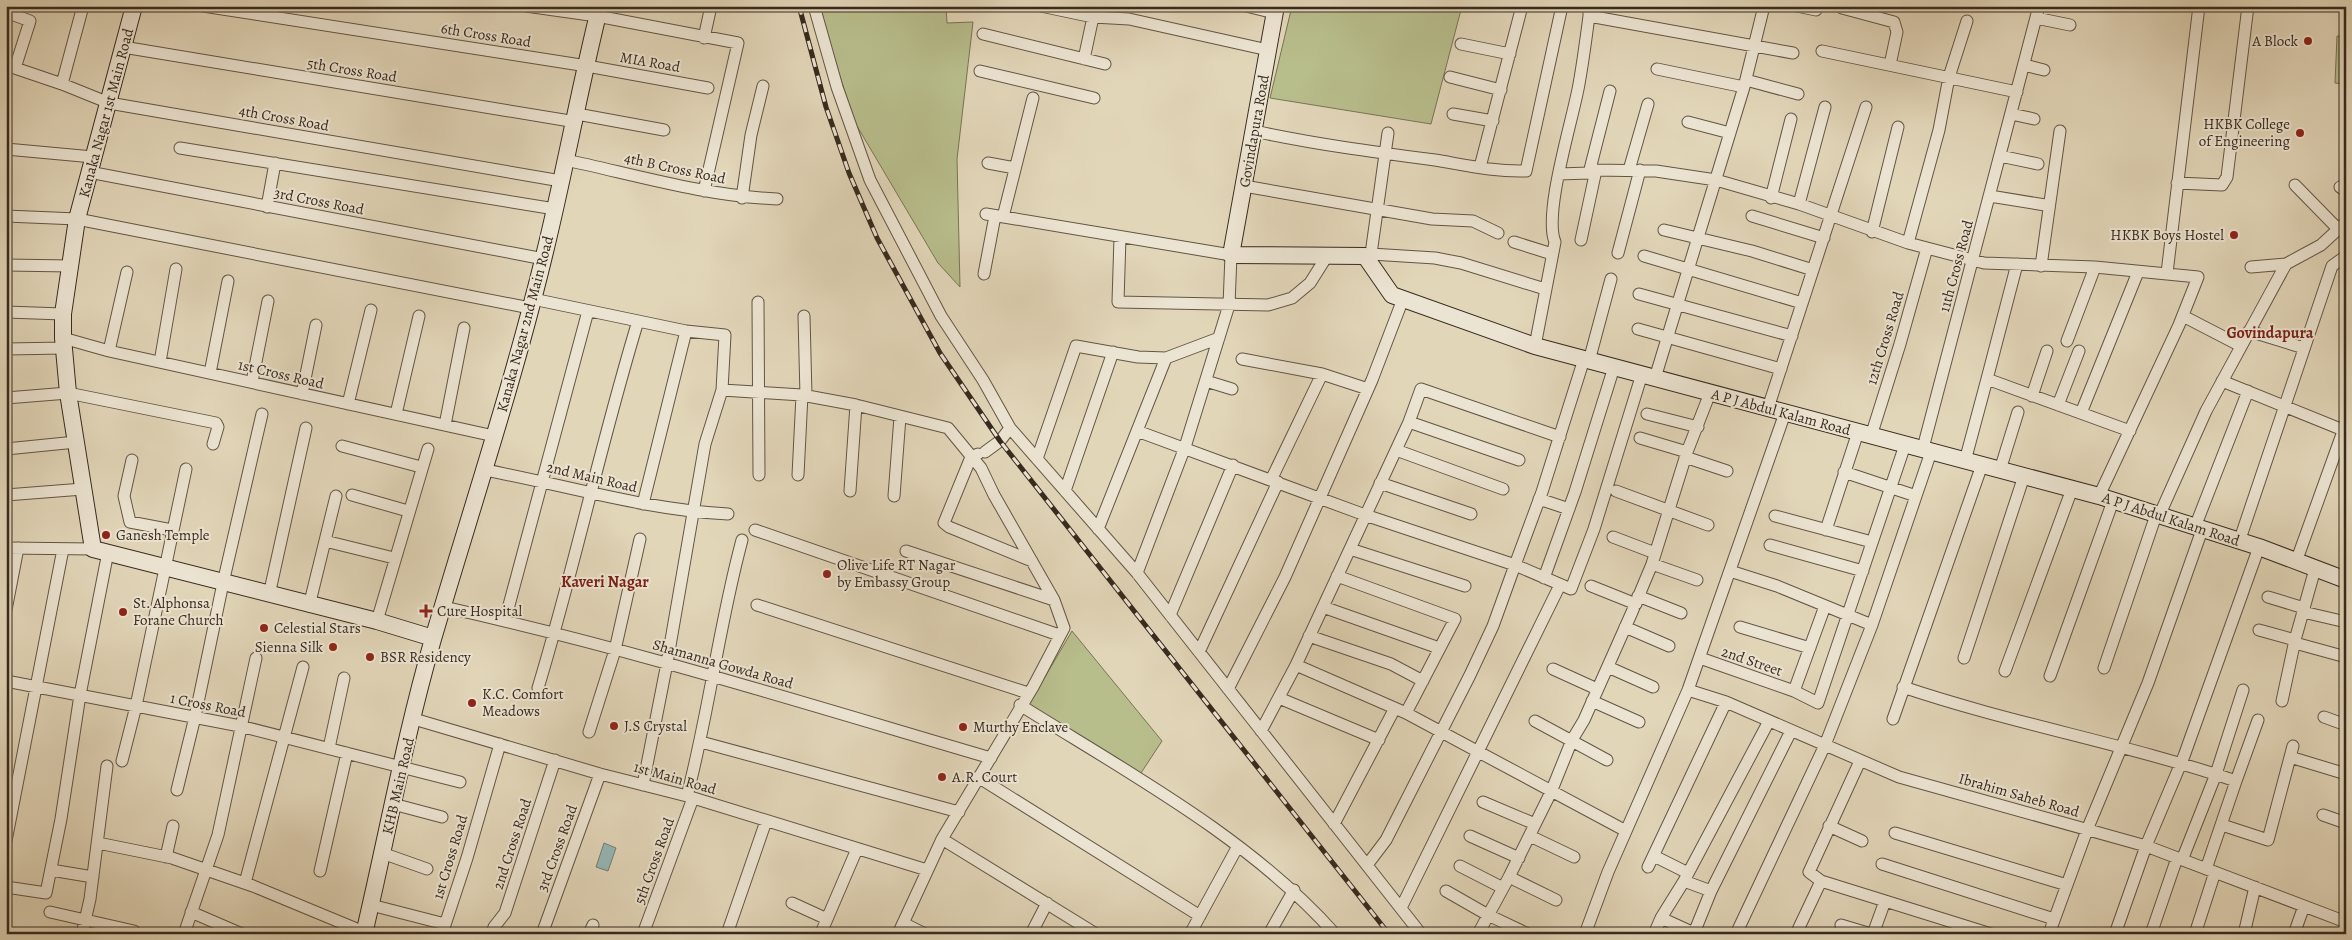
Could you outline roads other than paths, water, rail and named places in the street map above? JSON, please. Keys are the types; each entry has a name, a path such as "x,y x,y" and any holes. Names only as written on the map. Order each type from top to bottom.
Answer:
{"street":[{"path":"62,84 83,6"},
{"name":"Kanaka Nagar 1st Main Road","path":"100,551 83,489 68,393 63,314 77,219 110,103 134,6"},
{"name":"6th Cross Road","path":"203,6 587,66"},
{"path":"526,6 598,11 704,38 738,43 704,191"},
{"path":"704,38 711,6"},
{"path":"814,6 837,87 870,180 941,316 983,380 1010,428 1137,573 1421,934"},
{"path":"1041,6 1093,17 1130,19 1268,50"},
{"path":"1246,6 1276,10"},
{"path":"1480,168 1522,6"},
{"path":"1254,131 1310,143 1503,172 1526,172 1562,6"},
{"path":"1138,431 1365,515 1515,565 1571,589 1648,376 1666,336 1689,270 1745,84 1764,6"},
{"path":"1796,6 1816,10"},
{"name":"11th Cross Road","path":"1736,934 1825,745 1872,625 1916,496 1973,260 2039,6"},
{"path":"2167,273 2199,6"},
{"path":"2177,183 2222,185 2227,177 2248,6"},
{"path":"1842,8 1894,22 1896,32 1890,65"},
{"name":"Govindapura Road","path":"1231,255 1276,10"},
{"name":"Kanaka Nagar 2nd Main Road","path":"433,638 485,470 544,259 577,118 598,11"},
{"path":"1535,346 1555,242 1551,233 1559,174 1579,86 1589,11 1793,53"},
{"path":"6,12 30,21 11,67"},
{"path":"1084,59 1093,17"},
{"path":"2036,18 2070,25"},
{"path":"1908,243 1939,130 1949,77 1967,21"},
{"path":"984,34 1105,64"},
{"path":"1461,44 1510,54"},
{"name":"5th Cross Road","path":"123,47 664,130"},
{"path":"1822,51 2017,92"},
{"path":"2024,65 2044,70"},
{"name":"MIA Road","path":"587,66 708,88"},
{"name":"4th Cross Road","path":"11,67 110,103 561,181"},
{"path":"1658,69 1798,94"},
{"path":"980,71 1094,98"},
{"path":"1450,78 1501,90"},
{"path":"742,198 751,135 763,86"},
{"path":"1581,240 1610,92"},
{"path":"984,274 995,216 1015,168 1034,98"},
{"path":"1618,253 1648,104"},
{"path":"1799,204 1825,107"},
{"path":"1768,408 1832,217 1866,107"},
{"path":"1453,114 1493,121"},
{"path":"2011,114 2034,119"},
{"path":"1771,198 1791,119"},
{"path":"1688,122 1730,133"},
{"path":"1872,232 1898,127"},
{"path":"2041,266 2060,131"},
{"path":"1370,258 1388,133"},
{"path":"180,148 555,209"},
{"name":"3rd Cross Road","path":"6,149 91,165 267,207 544,259"},
{"path":"2000,156 2038,164"},
{"name":"4th B Cross Road","path":"566,160 704,191 742,198 777,199"},
{"path":"267,207 275,163"},
{"path":"988,164 1015,168"},
{"path":"1559,174 1635,170 1692,175 1716,180 1771,198 1799,204 1872,232 1973,260 2041,266 2094,267 2198,277 2130,431 2106,499 2050,676"},
{"path":"2251,267 2286,264 2321,245 2342,226 2295,184"},
{"path":"1244,186 1432,219 1473,220 1498,233"},
{"path":"1990,196 2045,205"},
{"path":"6,216 77,219 532,303 588,311 686,331 725,335 722,390 705,444 667,663 643,785"},
{"path":"995,216 1231,255 1435,258 1461,263 1545,289"},
{"path":"1752,216 1824,238"},
{"path":"1664,230 1752,251 1813,270"},
{"path":"1120,237 1118,302 1268,305 1292,298 1310,283 1328,256"},
{"path":"1514,242 1552,254"},
{"name":"12th Cross Road","path":"1826,530 1844,472 1864,434 1900,344 1927,248"},
{"path":"1137,573 1185,447 1229,305 1231,255"},
{"path":"1644,256 1802,303"},
{"path":"2239,542 2332,266 2346,256"},
{"name":"A P J Abdul Kalam Road","path":"1370,258 1392,295 1535,346 2072,489 2258,547 2344,581"},
{"path":"1965,460 2002,331 2017,264"},
{"path":"2104,668 2158,515 2206,411 2286,264"},
{"path":"6,265 71,266"},
{"path":"2067,341 2094,267"},
{"path":"160,362 176,269"},
{"path":"109,351 127,272"},
{"path":"2081,413 2138,272"},
{"path":"1367,865 1386,840 1493,626 1587,360 1611,279"},
{"path":"210,373 228,281"},
{"path":"1639,294 1792,336"},
{"path":"1228,689 1285,577 1368,389 1403,299"},
{"path":"252,382 268,301"},
{"path":"758,302 759,475"},
{"path":"348,404 371,310"},
{"path":"505,620 588,311"},
{"path":"6,312 63,314"},
{"path":"396,414 418,316"},
{"path":"798,475 804,396 804,316"},
{"path":"2182,316 2241,346"},
{"path":"538,688 555,634 593,492 611,410 638,321"},
{"path":"302,394 316,325"},
{"path":"445,425 464,328"},
{"path":"1638,329 1781,369"},
{"path":"643,504 686,331"},
{"path":"2249,331 2304,348"},
{"path":"1037,459 1076,346 1138,357 1166,358 1219,338"},
{"name":"1st Cross Road","path":"6,349 64,343 109,351 494,436"},
{"path":"2032,396 2047,351"},
{"path":"2058,406 2079,351"},
{"path":"1065,491 1114,352"},
{"path":"1098,529 1166,358"},
{"path":"1242,359 1322,374 1368,389"},
{"path":"1544,578 1569,509 1614,367"},
{"path":"1199,652 1322,374"},
{"path":"1987,379 2130,431"},
{"path":"1206,381 1232,389"},
{"path":"2222,381 2285,406 2344,426 2296,562"},
{"path":"1261,731 1296,665 1409,422 1421,389 1560,437"},
{"path":"722,390 804,396 856,406 948,428 981,468 994,495 1054,600 1064,628 991,758 942,839 900,929 925,934"},
{"path":"2049,934 2087,830 2148,683 2198,529 2248,391"},
{"path":"6,398 68,393 216,424 218,427 213,444"},
{"path":"1478,934 1536,824 1572,740 1608,668 1653,558 1686,455 1710,393"},
{"path":"850,491 856,406"},
{"path":"2000,470 2018,412"},
{"path":"1585,934 1626,831 1688,690 1784,413"},
{"path":"177,790 196,717 223,583 262,414"},
{"path":"1646,414 1698,427"},
{"path":"894,496 900,417"},
{"path":"1409,422 1520,460"},
{"path":"269,595 306,428"},
{"path":"971,456 985,452 1000,441 1010,428"},
{"path":"1640,438 1727,471"},
{"path":"6,449 76,442"},
{"path":"1825,606 1794,691 1818,703 1891,488 1904,444"},
{"path":"342,446 422,467"},
{"path":"377,621 408,510 428,449"},
{"path":"1396,450 1503,489"},
{"path":"981,468 985,452"},
{"path":"971,456 944,523 949,527 1032,561"},
{"path":"132,460 124,496 130,522 172,530"},
{"path":"1170,615 1233,465"},
{"path":"1893,719 1982,465"},
{"path":"122,760 136,706 186,469"},
{"name":"2nd Main Road","path":"485,470 643,504 693,512 728,514"},
{"path":"1844,472 1916,496"},
{"path":"1964,658 2024,476"},
{"path":"1380,483 1471,514"},
{"path":"6,495 83,489"},
{"path":"2005,671 2072,489"},
{"path":"1616,491 1708,525"},
{"path":"352,495 408,510"},
{"path":"309,606 336,496"},
{"path":"1539,499 1569,509"},
{"path":"1775,516 1872,542"},
{"path":"755,530 1060,635"},
{"path":"1613,537 1697,580"},
{"path":"589,732 615,650 640,539"},
{"name":"5th Cross Road","path":"643,934 690,797 711,676 729,588 742,540"},
{"path":"325,541 394,558"},
{"path":"1770,545 1863,571"},
{"path":"2115,934 2146,846 2181,762 2258,547"},
{"path":"6,610 12,548 100,551 309,606 377,621 433,638"},
{"path":"6,841 62,549"},
{"path":"1350,549 1465,586"},
{"path":"6,887 46,893 61,819 100,551"},
{"path":"906,551 1054,600"},
{"path":"2282,702 2295,642 2315,569"},
{"path":"1730,571 1777,586 1872,625"},
{"path":"1337,576 1455,620 1406,713"},
{"path":"1401,908 1560,585"},
{"path":"1591,586 1680,614"},
{"path":"2268,597 2346,622"},
{"path":"756,605 1028,694"},
{"name":"Shamanna Gowda Road","path":"444,607 505,620 667,663 991,758"},
{"path":"1323,607 1440,648"},
{"path":"1740,627 1810,648"},
{"path":"1625,628 1669,646"},
{"path":"2259,630 2346,657"},
{"path":"1309,636 1383,661 1423,681"},
{"name":"KHB Main Road","path":"364,933 433,638"},
{"path":"184,934 207,870 220,826 256,658"},
{"name":"2nd Street","path":"1700,658 1794,691"},
{"path":"1296,665 1406,713 1626,831"},
{"path":"245,883 303,668"},
{"path":"1608,668 1652,687"},
{"path":"1554,669 1597,689"},
{"path":"329,748 344,678"},
{"name":"1 Cross Road","path":"6,681 240,726 460,782"},
{"path":"1903,688 1952,704 2181,762 2236,781"},
{"name":"Ibrahim Saheb Road","path":"1688,690 1726,702 1899,777 2146,846 2346,921"},
{"path":"2151,934 2216,774 2243,690"},
{"path":"1279,698 1379,740"},
{"path":"1592,701 1639,722"},
{"path":"1648,867 1726,702"},
{"path":"1020,705 1140,780 1238,846 1294,890 1335,934"},
{"path":"1334,824 1395,708"},
{"path":"2324,717 2346,725"},
{"name":"1st Main Road","path":"414,718 600,774 690,797 926,870"},
{"path":"2195,934 2222,825 2258,720"},
{"path":"1535,721 1607,760"},
{"path":"1654,934 1769,721"},
{"path":"1661,918 1695,934 1711,891 1791,731"},
{"path":"701,742 959,812"},
{"name":"1st Cross Road","path":"444,929 500,744"},
{"path":"2222,825 2268,840 2291,752 2346,774"},
{"path":"320,871 347,753"},
{"name":"2nd Cross Road","path":"492,934 494,927 505,913 555,760"},
{"path":"1860,760 1809,872 1821,881 1991,934"},
{"path":"82,934 93,877 107,766"},
{"name":"3rd Cross Road","path":"542,934 600,774"},
{"path":"978,777 1200,916"},
{"path":"1483,802 1536,824"},
{"path":"393,804 442,817"},
{"path":"2323,815 2346,823"},
{"path":"726,934 766,821"},
{"path":"166,857 173,826"},
{"path":"1829,826 1862,841"},
{"path":"1895,833 2067,886"},
{"path":"1470,836 1519,858"},
{"path":"1530,836 1574,857"},
{"path":"942,839 1096,934"},
{"path":"98,843 166,857 207,870 245,883 364,933"},
{"path":"1190,934 1238,846"},
{"path":"821,933 857,849"},
{"path":"382,853 427,869"},
{"path":"1654,856 1711,891"},
{"path":"1882,864 2054,920"},
{"path":"1460,866 1503,888"},
{"path":"51,870 93,877"},
{"path":"1509,877 1556,900"},
{"path":"1796,934 1821,881"},
{"path":"2244,934 2255,888"},
{"path":"1269,934 1294,890"},
{"path":"1446,892 1528,934"},
{"path":"1841,925 1872,934 1885,901"},
{"path":"792,903 827,919"},
{"path":"1031,934 1047,903"},
{"path":"371,905 444,929"},
{"path":"2294,934 2304,906"},
{"path":"50,912 134,931 133,934"},
{"path":"191,912 242,934"},
{"path":"2342,934 2346,921"}],"water":[{"path":"604,843 616,848 608,871 596,867"}],"railway":[{"path":"799,6 826,107 849,173 877,238 940,353 1000,441 1389,934"}],"place":[{"name":"A Block","path":"2308,41"},
{"name":"HKBK College of Engineering","path":"2300,133"},
{"name":"HKBK Boys Hostel","path":"2234,235"},
{"name":"Ganesh Temple","path":"106,535"},
{"name":"Olive Life RT Nagar by Embassy Group","path":"827,574"},
{"name":"Cure Hospital","path":"426,611"},
{"name":"St. Alphonsa Forane Church","path":"123,612"},
{"name":"Celestial Stars","path":"264,628"},
{"name":"Sienna Silk","path":"333,647"},
{"name":"BSR Residency","path":"370,657"},
{"name":"K.C. Comfort Meadows","path":"472,703"},
{"name":"J.S Crystal","path":"614,726"},
{"name":"Murthy Enclave","path":"963,727"},
{"name":"A.R. Court","path":"942,777"}],"district":[{"name":"Govindapura","path":"2270,332"},
{"name":"Kaveri Nagar","path":"605,581"}]}
